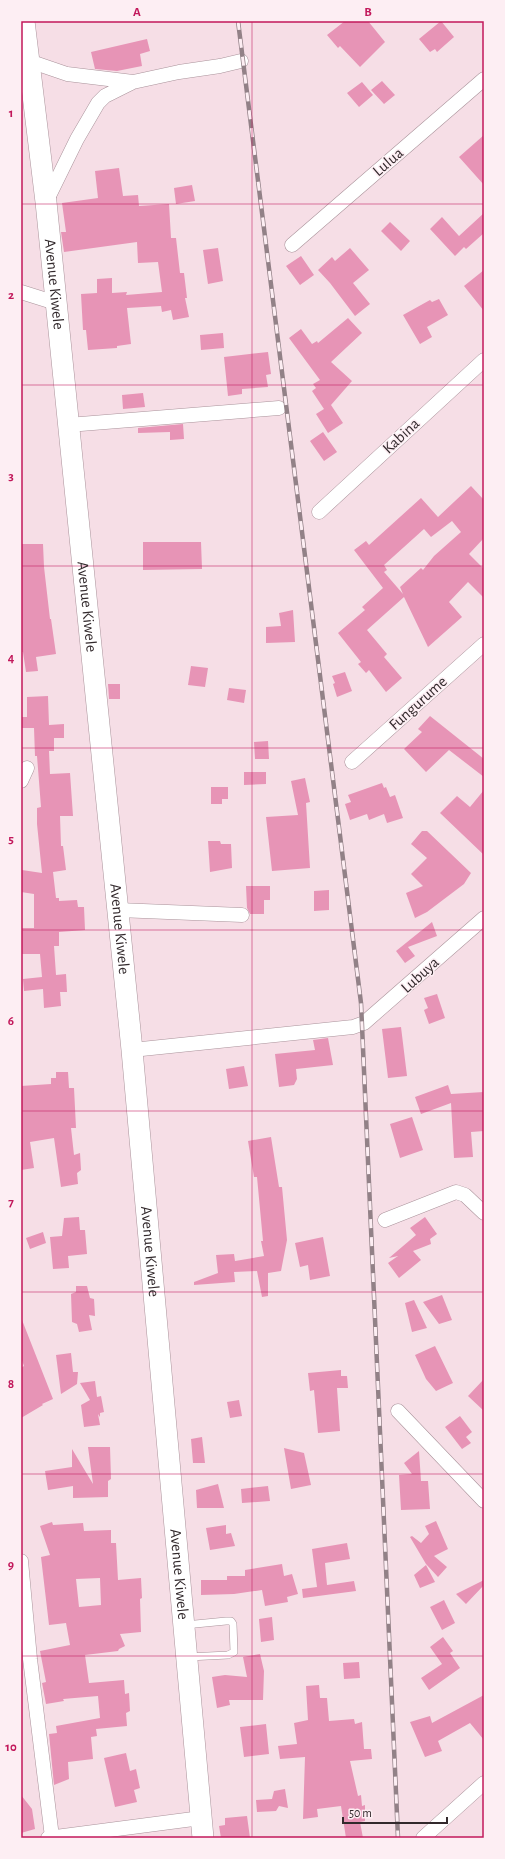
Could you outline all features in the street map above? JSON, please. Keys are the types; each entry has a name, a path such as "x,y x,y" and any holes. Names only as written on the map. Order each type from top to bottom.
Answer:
{"street":[{"name":"Avenue Kiwele","path":"24,21 46,202 132,1050 202,1828"},
{"path":"29,60 58,71 74,75 133,82"},
{"path":"46,202 77,140 98,103 105,96 133,82 186,70 241,62"},
{"name":"Lulua","path":"292,245 484,79"},
{"path":"21,292 56,303"},
{"name":"Kabina","path":"318,512 484,360"},
{"path":"68,425 279,408"},
{"name":"Fungurume","path":"352,762 484,644"},
{"path":"21,781 27,768"},
{"path":"118,910 242,915"},
{"name":"Lubuya","path":"132,1050 353,1027 364,1023 484,918"},
{"path":"385,1220 456,1192 465,1195 482,1205"},
{"path":"398,1411 484,1501"},
{"path":"21,1560 30,1659 50,1838 202,1828"},
{"path":"423,1838 484,1783"}],"lane":[{"path":"183,1625 226,1621 231,1621 233,1624 234,1652 222,1656 186,1657"}],"building":[{"path":"345,21 368,21 385,42 360,67 340,46 338,48 327,35"},
{"path":"441,21 454,37 437,52 435,49 430,52 419,39"},
{"path":"147,39 150,51 140,54 142,66 117,71 95,69 91,52"},
{"path":"382,81 395,95 384,104 371,90"},
{"path":"362,82 373,95 359,107 347,93"},
{"path":"484,135 484,185 459,157"},
{"path":"119,168 123,196 138,195 139,206 169,204 171,238 176,238 180,273 184,273 187,298 185,298 189,317 173,320 171,310 162,312 161,306 127,308 131,344 117,346 117,348 88,350 86,330 83,330 81,294 97,293 97,279 112,278 112,293 127,292 126,295 162,292 158,262 138,263 137,242 64,252 61,232 66,232 62,203 98,198 95,171"},
{"path":"192,185 195,201 176,204 174,188"},
{"path":"484,213 484,233 466,249 464,247 455,256 430,229 442,217 459,236"},
{"path":"390,222 410,241 401,251 381,231"},
{"path":"218,248 223,281 208,284 203,250"},
{"path":"350,248 369,270 353,283 370,304 355,316 330,283 318,270 332,257 335,261"},
{"path":"301,256 314,275 300,285 286,266"},
{"path":"484,270 484,311 464,286"},
{"path":"439,299 448,315 427,327 432,337 420,344 403,315 430,300 432,302"},
{"path":"348,318 362,333 331,362 352,381 331,405 343,423 328,433 316,414 324,409 312,391 316,388 313,384 320,380 289,338 301,329 312,344 317,341 318,343"},
{"path":"223,333 224,348 201,350 200,335"},
{"path":"268,352 271,374 266,375 268,387 242,389 242,394 228,396 224,357"},
{"path":"143,393 145,407 123,409 122,395"},
{"path":"183,424 184,439 170,440 170,432 138,433 138,428"},
{"path":"323,432 337,452 324,461 310,441"},
{"path":"471,486 484,500 484,538 469,554 484,569 484,598 468,582 449,602 462,617 428,647 404,597 367,630 387,654 384,657 402,678 386,692 369,670 366,673 358,664 361,662 338,633 365,610 362,607 383,588 354,550 366,541 369,545 421,498 438,517","holes":["452,521 461,532 434,556 423,570 421,568 400,587 403,594 384,572 387,570 384,565 424,529 431,537"]},
{"path":"143,542 201,542 202,569 143,570"},
{"path":"21,544 43,544 50,619 56,654 36,657 38,671 26,672 23,652 21,652"},
{"path":"293,610 295,642 266,643 266,627 281,626 279,613"},
{"path":"191,666 208,668 205,687 188,685"},
{"path":"345,672 352,691 337,697 333,684 335,683 332,676"},
{"path":"108,684 120,684 120,699 109,699"},
{"path":"229,688 246,690 244,703 227,700"},
{"path":"48,696 49,725 64,724 64,738 54,738 54,751 49,751 50,774 70,773 73,816 60,816 61,846 63,846 66,870 53,872 56,898 59,898 59,901 77,900 78,907 84,907 85,930 59,932 59,946 54,946 56,975 66,974 67,992 60,992 61,1006 44,1008 43,989 24,991 23,979 42,977 40,954 21,954 21,928 34,928 34,894 21,892 22,870 42,873 37,824 37,808 41,807 37,756 35,756 34,728 21,728 21,717 27,717 27,697"},
{"path":"430,716 484,759 484,777 449,750 426,772 404,749 422,732 418,729"},
{"path":"268,741 269,759 255,759 254,742"},
{"path":"244,772 266,772 266,784 244,785"},
{"path":"305,778 310,802 306,803 310,868 272,871 266,817 298,815 291,781"},
{"path":"382,783 384,788 386,787 390,797 395,795 403,818 387,823 384,814 369,820 367,814 350,820 345,804 351,802 348,795"},
{"path":"211,787 228,787 228,799 222,799 222,804 211,804"},
{"path":"484,790 484,855 440,813 457,796 470,807"},
{"path":"422,831 427,831 471,873 464,884 427,912 415,918 406,893 423,886 411,874 427,858 411,844"},
{"path":"208,841 220,841 221,844 231,844 232,868 210,872"},
{"path":"246,886 270,886 270,900 264,900 264,914 250,914 247,908"},
{"path":"329,890 329,910 314,911 314,891"},
{"path":"432,922 437,936 408,947 415,956 405,963 396,951"},
{"path":"437,994 445,1018 429,1024 424,1010 428,1008 424,998"},
{"path":"401,1027 407,1076 388,1078 382,1029"},
{"path":"328,1038 333,1065 296,1069 297,1079 294,1085 279,1087 275,1054 315,1050 313,1040"},
{"path":"244,1066 248,1086 229,1089 226,1069"},
{"path":"56,1072 68,1072 69,1088 74,1088 76,1128 71,1128 74,1155 80,1153 81,1170 77,1173 78,1184 61,1187 54,1138 30,1142 34,1168 21,1170 21,1086 51,1084 51,1078 56,1078"},
{"path":"448,1085 451,1094 484,1092 484,1131 471,1132 473,1157 454,1158 451,1103 421,1114 415,1097"},
{"path":"412,1117 423,1150 400,1158 390,1124"},
{"path":"271,1137 279,1187 282,1187 287,1240 281,1271 268,1273 268,1296 262,1297 257,1271 234,1272 235,1282 194,1285 194,1282 218,1273 216,1255 234,1254 235,1261 264,1256 261,1241 263,1241 257,1177 254,1177 248,1141"},
{"path":"79,1217 80,1230 85,1230 87,1254 68,1256 69,1268 53,1269 50,1237 62,1236 64,1218"},
{"path":"425,1217 437,1234 430,1239 431,1244 413,1251 421,1260 399,1278 388,1263 398,1256 389,1258 416,1235 410,1228"},
{"path":"43,1232 46,1243 30,1249 26,1238"},
{"path":"323,1237 330,1276 310,1280 308,1265 300,1267 295,1243"},
{"path":"76,1286 87,1286 90,1298 94,1299 95,1316 89,1315 92,1330 79,1332 77,1324 72,1322 71,1294 76,1292"},
{"path":"442,1295 452,1320 439,1324 423,1302"},
{"path":"414,1300 427,1328 412,1332 405,1303"},
{"path":"22,1320 53,1399 42,1404 43,1405 21,1418 21,1368 24,1366 21,1357"},
{"path":"435,1346 453,1383 436,1391 426,1379 415,1355"},
{"path":"71,1353 73,1372 78,1372 77,1384 61,1394 56,1355"},
{"path":"341,1370 341,1376 347,1376 348,1388 337,1388 340,1431 318,1433 314,1390 310,1391 308,1373"},
{"path":"484,1379 484,1411 468,1396"},
{"path":"95,1381 97,1397 101,1396 104,1412 100,1413 100,1417 98,1414 100,1425 84,1427 81,1405 90,1400 80,1383"},
{"path":"239,1400 242,1416 230,1418 227,1402"},
{"path":"460,1416 472,1432 466,1437 471,1443 462,1449 445,1427"},
{"path":"202,1437 205,1463 193,1463 191,1439"},
{"path":"88,1447 110,1447 111,1479 108,1481 108,1497 73,1498 73,1486 48,1490 45,1471 72,1467 72,1449 93,1484"},
{"path":"284,1448 304,1453 311,1485 291,1489"},
{"path":"419,1451 421,1481 428,1481 430,1509 401,1510 399,1475 412,1474 404,1463"},
{"path":"218,1484 224,1508 197,1508 196,1490"},
{"path":"268,1486 270,1501 242,1503 241,1489"},
{"path":"436,1521 448,1549 434,1556 447,1567 438,1577 426,1564 410,1537 412,1536 421,1543 429,1534 425,1526"},
{"path":"52,1522 53,1525 83,1523 84,1531 111,1530 111,1543 116,1543 118,1580 141,1578 141,1632 120,1634 125,1646 118,1651 85,1655 89,1683 124,1680 125,1694 129,1693 130,1711 126,1713 127,1726 96,1729 97,1736 91,1737 93,1759 68,1762 69,1779 54,1785 49,1734 57,1733 56,1726 100,1718 98,1696 63,1699 64,1701 46,1704 42,1683 46,1682 40,1651 70,1645 66,1623 49,1625 41,1557 50,1555 40,1526","holes":["100,1578 101,1605 79,1607 76,1579"]},
{"path":"226,1525 226,1534 231,1533 235,1546 210,1550 206,1528"},
{"path":"347,1543 350,1559 325,1563 327,1585 354,1581 356,1591 303,1598 302,1589 317,1587 312,1549"},
{"path":"282,1564 284,1576 292,1574 298,1594 287,1597 288,1602 265,1606 262,1590 234,1594 201,1595 201,1580 227,1580 227,1576 245,1576 245,1570"},
{"path":"426,1565 435,1582 420,1588 414,1575"},
{"path":"484,1580 484,1585 466,1604 456,1594"},
{"path":"444,1600 455,1623 442,1630 430,1607"},
{"path":"272,1617 274,1640 261,1642 259,1619"},
{"path":"443,1637 453,1651 450,1653 460,1668 429,1690 421,1678 442,1664 430,1647"},
{"path":"260,1654 264,1671 263,1700 229,1700 230,1705 217,1708 212,1677 225,1675 247,1677 243,1657"},
{"path":"359,1662 360,1678 344,1679 343,1663"},
{"path":"319,1685 320,1698 327,1698 329,1721 354,1719 355,1724 362,1722 364,1749 371,1749 372,1759 350,1761 358,1796 361,1795 362,1806 365,1805 365,1821 360,1822 363,1838 346,1838 341,1806 317,1809 318,1817 303,1819 305,1757 280,1759 278,1746 297,1744 294,1723 308,1720 306,1686"},
{"path":"484,1695 484,1740 470,1723 438,1741 442,1751 425,1757 410,1722 430,1716 432,1723"},
{"path":"266,1724 269,1754 244,1757 240,1727"},
{"path":"126,1753 130,1771 136,1769 140,1788 134,1790 137,1802 115,1807 104,1758"},
{"path":"285,1789 288,1808 279,1806 276,1811 257,1812 256,1800 272,1799 274,1791"},
{"path":"21,1795 32,1809 35,1829 21,1833"},
{"path":"247,1816 250,1838 221,1838 219,1826 225,1825 225,1818"}],"railway":[{"path":"238,21 361,1003 398,1838"}]}
